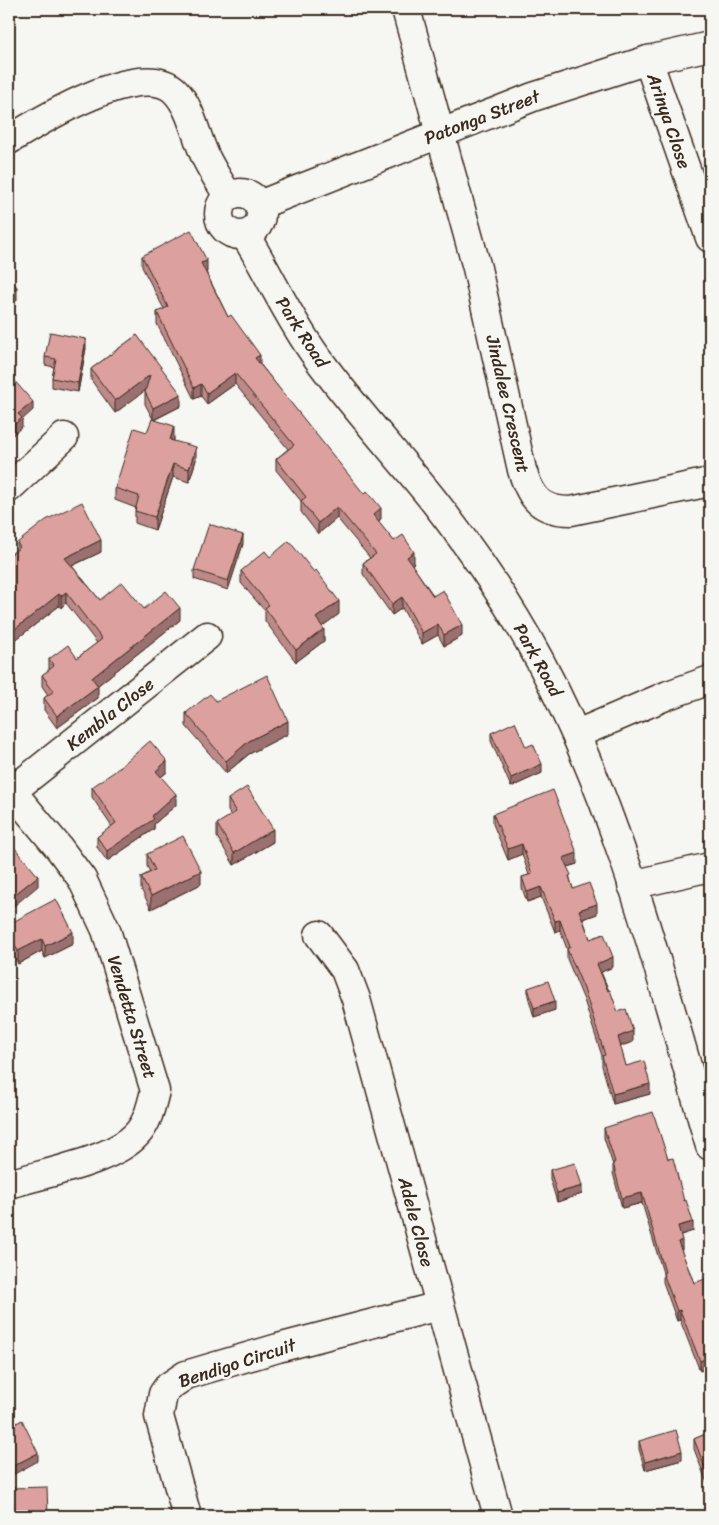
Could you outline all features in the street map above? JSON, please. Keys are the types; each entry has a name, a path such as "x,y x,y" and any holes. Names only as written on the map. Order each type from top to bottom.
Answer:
{"street":[{"name":"Jindalee Crescent","path":"406,9 442,132 477,268 522,470 532,494 548,508 571,511 710,482"},
{"name":"Patonga Street","path":"259,205 533,97 648,60 710,46"},
{"name":"Arinya Close","path":"648,60 710,238"},
{"path":"9,140 86,97 148,81 162,82 175,90 184,102 207,160 228,196"},
{"path":"237,193 246,194 254,198 259,205 261,214 259,223 253,231 245,235 228,232 222,226 219,210 228,196 237,193"},
{"name":"Park Road","path":"245,235 260,259 294,324 316,356 435,503 484,570 539,660 577,734 620,847 710,1146"},
{"path":"9,488 64,436"},
{"name":"Kembla Close","path":"10,790 207,636"},
{"path":"577,734 668,695 710,680"},
{"name":"Vendetta Street","path":"9,1184 95,1159 123,1147 138,1134 148,1118 155,1091 106,930 82,879 59,848 10,790"},
{"path":"632,885 710,867"},
{"name":"Adele Close","path":"319,935 345,970 356,999 498,1516"},
{"name":"Bendigo Circuit","path":"187,1516 159,1416 159,1405 168,1387 176,1380 196,1372 439,1306"}],"building":[{"path":"191,230 207,261 201,263 228,317 231,315 260,355 255,358 364,494 367,491 381,508 373,515 394,541 403,535 414,552 407,557 433,596 443,590 462,625 444,635 438,624 422,633 402,597 392,604 363,563 376,554 337,507 318,523 301,501 306,497 276,459 294,445 235,373 207,393 201,384 194,388 157,312 168,307 142,256"},
{"path":"9,277 17,287 9,294"},
{"path":"50,332 86,339 78,383 52,378 56,359 45,357"},
{"path":"137,335 181,394 153,408 145,392 150,375 115,401 91,369"},
{"path":"12,378 33,402 18,414 22,418 9,429 9,381"},
{"path":"152,419 174,426 170,440 196,447 189,469 173,464 155,517 135,511 139,496 115,488 134,428 147,432"},
{"path":"82,502 101,540 65,558 100,600 122,582 144,609 166,591 180,608 92,678 98,686 57,716 44,698 54,691 42,675 54,666 49,659 68,645 77,658 102,639 66,592 61,596 59,594 14,630 9,624 9,556 20,547 17,543 46,520"},
{"path":"209,524 243,535 228,581 194,570"},
{"path":"289,541 314,572 316,570 339,601 316,618 324,629 296,650 265,608 269,605 241,571 265,551 270,557"},
{"path":"267,675 288,721 249,741 226,761 186,713 210,694 216,701"},
{"path":"515,722 526,747 533,744 542,764 511,778 491,733"},
{"path":"150,741 167,761 156,771 176,794 152,816 154,819 107,851 97,837 116,823 92,787 114,772"},
{"path":"247,787 273,829 234,853 217,824 236,812 228,799"},
{"path":"553,790 577,853 563,858 571,875 569,876 573,889 589,883 597,904 579,910 590,939 604,934 613,957 597,964 618,1012 626,1009 633,1031 618,1037 626,1066 644,1061 650,1084 613,1094 602,1056 605,1055 584,989 567,949 570,947 560,920 555,921 541,887 527,892 522,877 532,874 522,844 508,849 493,814"},
{"path":"183,836 201,871 151,896 141,877 155,870 147,854"},
{"path":"14,847 38,876 9,899 9,850"},
{"path":"56,899 73,932 45,946 42,939 18,951 9,934 9,924"},
{"path":"548,981 555,1001 534,1008 528,988"},
{"path":"653,1112 668,1159 673,1158 684,1201 686,1200 693,1222 678,1226 682,1240 678,1242 694,1283 708,1278 710,1285 710,1368 707,1358 700,1361 680,1310 677,1311 663,1273 665,1272 642,1193 622,1198 613,1163 615,1162 604,1128"},
{"path":"575,1163 582,1186 557,1193 550,1170"},
{"path":"22,1420 38,1453 9,1468 9,1427"},
{"path":"676,1430 682,1451 645,1462 639,1441"},
{"path":"710,1432 710,1472 707,1473 694,1439"},
{"path":"47,1487 48,1516 9,1516 9,1488"}]}
